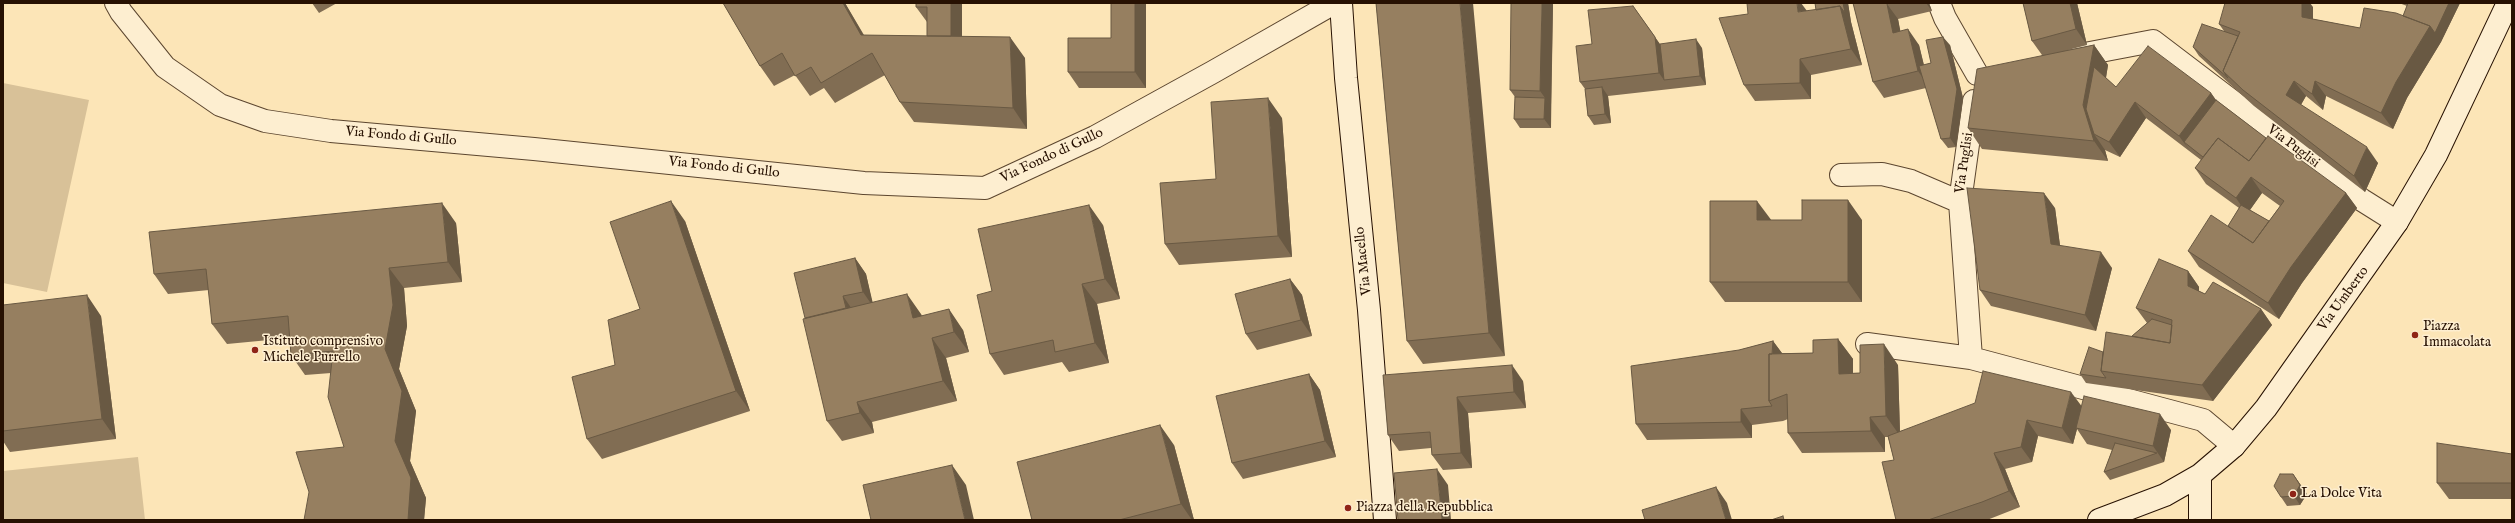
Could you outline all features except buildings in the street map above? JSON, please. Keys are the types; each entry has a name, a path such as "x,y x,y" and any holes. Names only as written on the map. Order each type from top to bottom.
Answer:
{"street":[{"name":"Via Fondo di Gullo","path":"116,3 121,12 165,67 220,105 265,121 331,131 534,149 864,183 985,188 1102,133 1214,72 1334,3"},
{"name":"Via Macello","path":"1341,3 1346,78 1369,310 1385,520"},
{"path":"1939,3 1945,18 1978,74 2000,70"},
{"name":"Via Umberto","path":"2099,520 2165,495 2200,475 2234,446 2266,408 2397,222 2436,155 2508,3"},
{"name":"Via Puglisi","path":"2046,61 2153,41 2362,200 2397,222"},
{"name":"Via Puglisi","path":"1970,358 1960,202 1978,74"},
{"path":"1841,175 1889,176 1911,181 1960,202"},
{"path":"1867,344 1970,358 2203,420 2234,446"},
{"path":"2200,475 2200,520"}],"shaded area":[{"path":"3,83 89,100 47,292 3,283"},
{"path":"138,457 145,520 3,520 3,471"}],"place":[{"name":"Piazza Immacolata","path":"2415,335"},
{"name":"Istituto comprensivo Michele Purrello","path":"255,350"},
{"name":"La Dolce Vita","path":"2293,494"},
{"name":"Piazza della Repubblica","path":"1348,508"}]}
